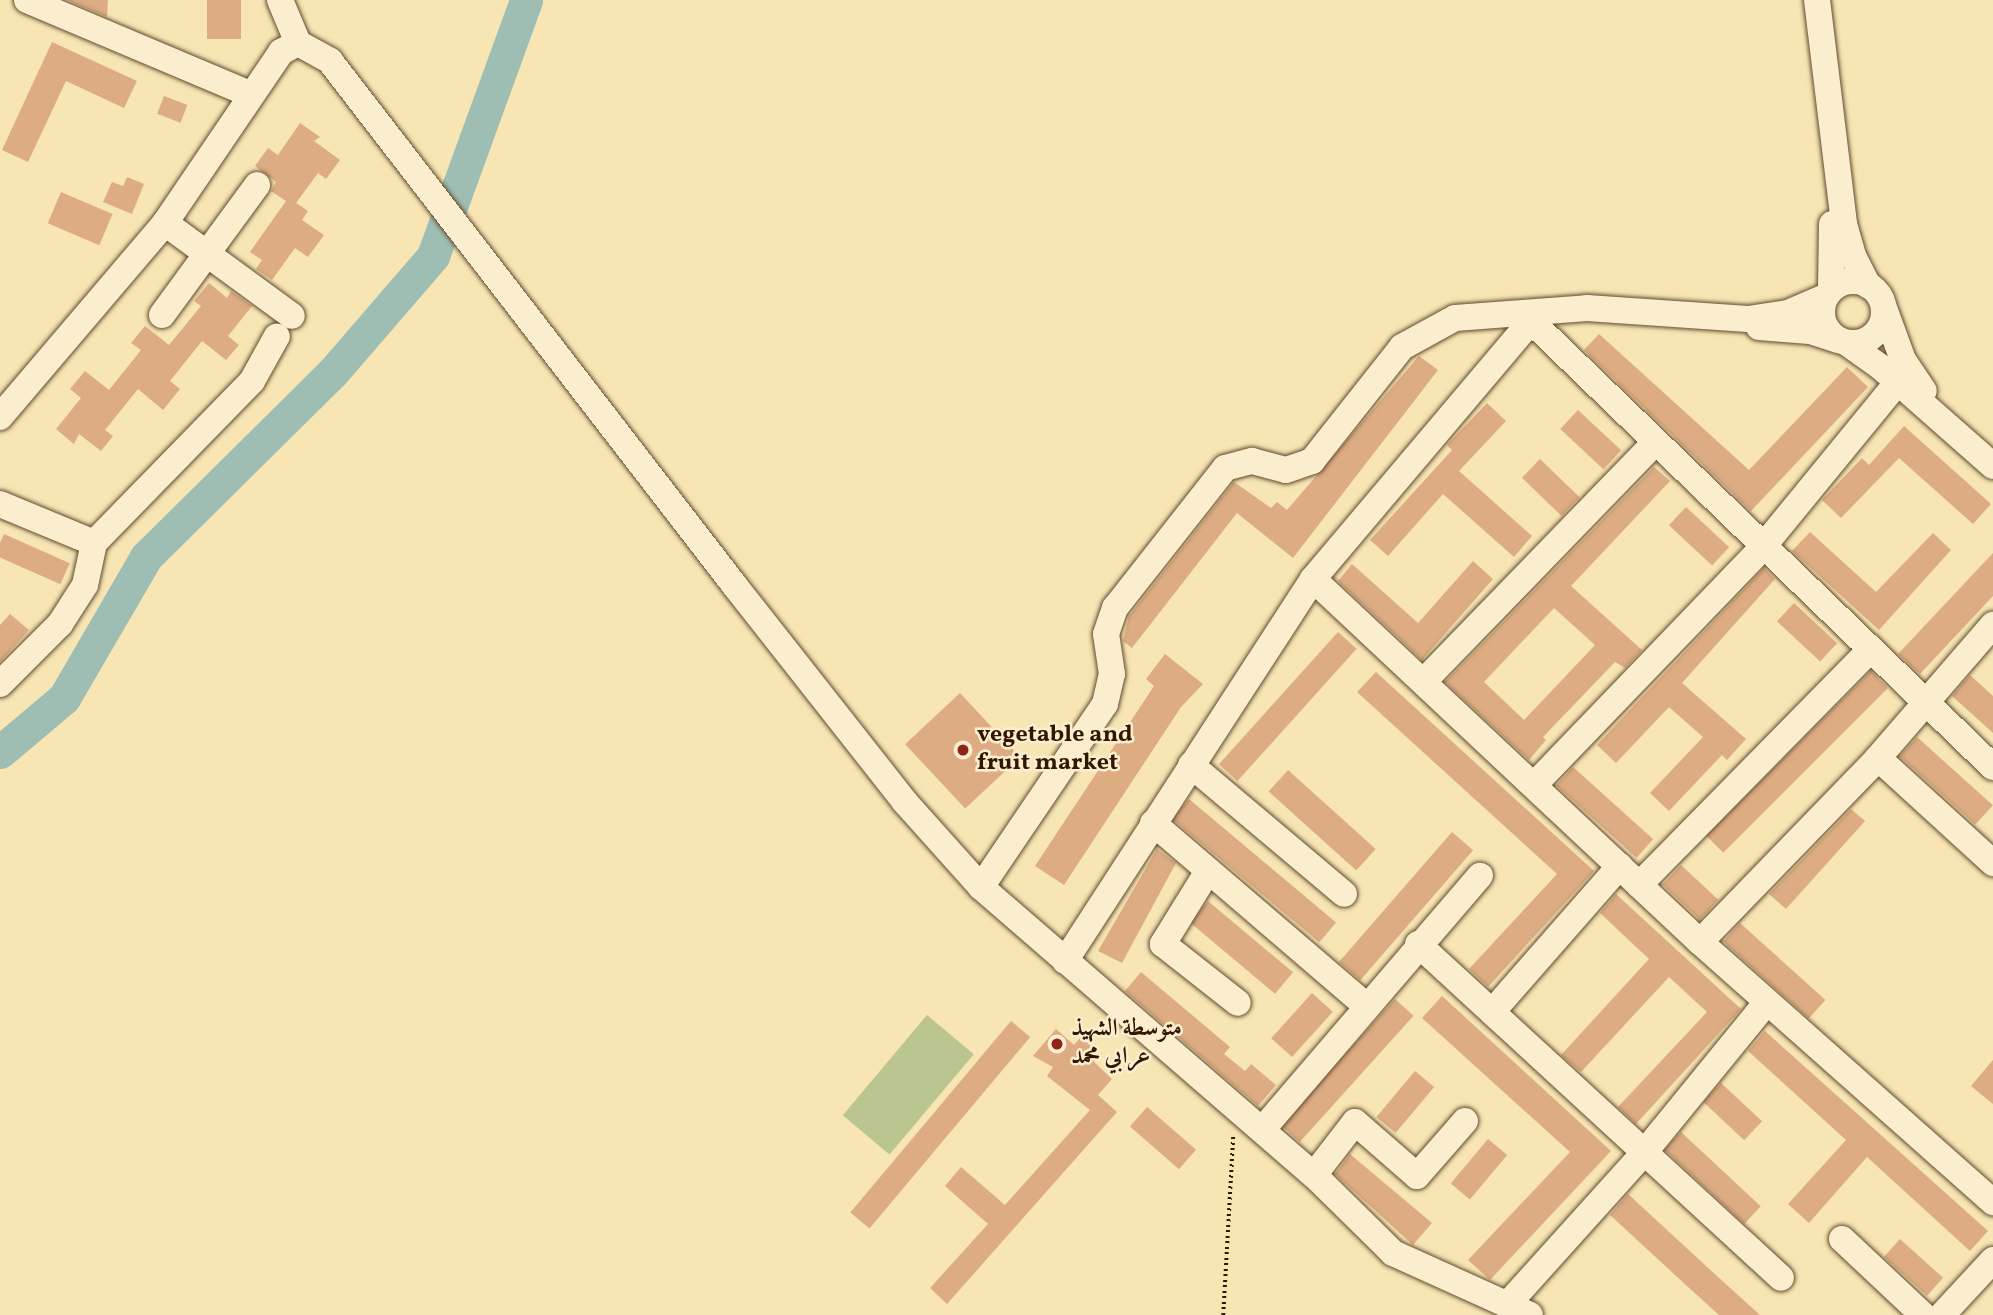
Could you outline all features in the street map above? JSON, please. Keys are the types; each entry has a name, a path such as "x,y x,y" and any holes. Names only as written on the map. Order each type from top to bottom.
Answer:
{"street":[{"path":"27,0 250,94"},
{"path":"280,0 298,43 330,61 402,150 734,586 905,802 981,887 1314,1175 1392,1253 1519,1310 1767,1002"},
{"path":"1805,0 1838,226 1868,285 1884,308 1916,383 1993,453"},
{"path":"1817,0 1838,226 1828,293 1821,316 1842,342 1898,382 1993,466"},
{"path":"0,417 165,223 281,52 298,43"},
{"path":"162,315 257,185"},
{"path":"0,684 60,624 85,585 94,543 252,381 284,326 209,253 165,223"},
{"path":"981,887 1105,704 1112,674 1106,634 1115,608 1217,475 1242,461 1286,470 1312,461 1402,347 1441,322 1484,312 1563,312 1587,308 1748,318 1788,313 1849,281 1868,285"},
{"path":"1563,312 1587,318 1791,329 1842,342 1874,335 1884,308"},
{"path":"1065,961 1191,765 1250,681 1312,579 1531,321 1654,444 1993,766"},
{"path":"1535,784 1762,548 1898,382"},
{"path":"1424,681 1654,444"},
{"path":"0,504 94,543"},
{"path":"1312,579 1535,784 1700,942 1993,1202"},
{"path":"1700,942 1878,758 1924,701 1987,643"},
{"path":"1639,885 1869,651"},
{"path":"1878,758 1993,863"},
{"path":"1191,765 1344,894"},
{"path":"1153,823 1365,1005"},
{"path":"1492,1012 1619,866"},
{"path":"1208,871 1163,944 1238,1003"},
{"path":"1262,1130 1365,1005 1480,876"},
{"path":"1418,944 1643,1154 1781,1278"},
{"path":"1314,1175 1355,1122 1417,1176 1465,1121"},
{"path":"1842,1239 1923,1315"},
{"path":"1942,1315 1993,1260"}],"path":[{"path":"1223,1315 1234,1107"}],"green space":[{"path":"927,1015 974,1054 890,1155 843,1115"}],"building":[{"path":"67,0 108,0 107,17"},
{"path":"207,0 241,0 241,39 207,39"},
{"path":"52,42 137,81 124,108 66,81 28,162 2,150"},
{"path":"164,96 187,105 181,123 157,114"},
{"path":"300,123 320,137 314,141 340,160 326,179 318,173 296,203 308,211 302,220 324,235 308,257 295,248 272,280 256,269 262,260 250,252 286,201 271,191 276,182 255,166 268,148 278,155"},
{"path":"127,177 144,184 132,214 103,202 112,182 123,186"},
{"path":"61,192 113,214 99,245 48,223"},
{"path":"209,283 227,298 231,291 252,306 228,336 239,345 226,360 202,341 170,381 180,389 163,410 138,389 105,430 113,436 101,451 79,434 74,444 56,429 81,398 70,389 85,371 109,390 141,350 131,343 145,326 169,345 201,306 194,301"},
{"path":"1599,334 1749,470 1847,367 1868,387 1751,511 1584,350"},
{"path":"1419,356 1438,370 1293,558 1237,513 1132,648 1123,641 1129,616 1234,482 1271,508 1277,502 1287,510"},
{"path":"1487,403 1506,421 1459,471 1532,536 1514,557 1443,494 1388,556 1370,540 1452,450 1447,445"},
{"path":"1578,410 1621,450 1603,469 1560,429"},
{"path":"1904,426 1991,504 1973,524 1899,458 1841,518 1822,500 1862,458 1869,465"},
{"path":"1540,459 1580,497 1562,516 1522,478"},
{"path":"1654,467 1670,481 1571,586 1642,650 1625,668 1615,662 1543,737 1546,740 1529,760 1445,682","holes":["1554,608 1595,645 1524,720 1484,682"]},
{"path":"1686,507 1729,547 1712,566 1669,525"},
{"path":"1810,532 1876,592 1933,533 1951,550 1879,630 1792,551"},
{"path":"4,534 70,563 60,584 0,557 0,543"},
{"path":"1993,553 1993,596 1920,674 1898,654"},
{"path":"1473,561 1493,579 1422,660 1338,581 1352,564 1418,623"},
{"path":"1764,568 1775,579 1682,683 1746,739 1727,760 1722,755 1669,811 1650,793 1703,737 1669,707 1616,763 1597,745"},
{"path":"1794,603 1837,643 1820,662 1777,621"},
{"path":"10,614 29,630 0,662 0,625"},
{"path":"1338,632 1357,649 1237,781 1219,764"},
{"path":"1165,654 1203,684 1181,707 1064,885 1035,866 1154,686 1146,679"},
{"path":"1871,671 1888,688 1723,853 1706,836"},
{"path":"1376,672 1594,871 1488,987 1469,969 1557,874 1357,692"},
{"path":"1970,675 1993,696 1993,733 1952,696"},
{"name":"vegetable and fruit market","path":"960,693 1020,757 965,809 905,744"},
{"path":"1917,737 1993,805 1975,825 1900,756"},
{"path":"1573,767 1653,839 1637,858 1556,786"},
{"path":"1288,770 1376,849 1356,871 1269,792"},
{"path":"1189,799 1336,922 1319,942 1172,819"},
{"path":"1851,809 1865,821 1786,909 1769,894"},
{"path":"1452,832 1473,850 1360,980 1339,962"},
{"path":"1157,849 1176,863 1122,963 1098,951"},
{"path":"1681,865 1718,900 1700,920 1663,885"},
{"path":"1616,894 1741,1009 1636,1124 1618,1107 1707,1012 1669,977 1581,1072 1561,1055 1649,959 1600,913"},
{"path":"1208,901 1293,972 1275,994 1190,922"},
{"path":"1740,923 1825,1000 1809,1019 1723,942"},
{"path":"1141,972 1230,1047 1224,1054 1245,1071 1251,1064 1276,1085 1258,1106 1125,991"},
{"path":"1312,993 1333,1012 1292,1057 1271,1038"},
{"path":"1442,996 1611,1151 1490,1280 1468,1260 1570,1152 1422,1018"},
{"path":"1395,999 1414,1016 1300,1142 1281,1125"},
{"path":"1011,1021 1030,1037 869,1229 850,1213"},
{"path":"1056,1029 1074,1045 1081,1037 1100,1055 1094,1062 1112,1079 1098,1095 1117,1112 947,1304 930,1288 988,1224 945,1186 961,1167 1005,1205 1090,1110 1047,1076 1053,1067 1033,1056"},
{"path":"1765,1031 1988,1231 1970,1251 1867,1157 1809,1223 1788,1204 1846,1140 1748,1051"},
{"path":"1993,1060 1993,1104 1971,1086"},
{"path":"1415,1071 1434,1087 1396,1133 1376,1117"},
{"path":"1721,1083 1762,1121 1744,1140 1703,1102"},
{"path":"1147,1107 1196,1150 1179,1169 1130,1127"},
{"path":"1681,1132 1761,1206 1744,1224 1665,1150"},
{"path":"1488,1139 1507,1155 1470,1200 1451,1183"},
{"path":"1350,1154 1432,1223 1413,1245 1335,1174"},
{"path":"1628,1194 1760,1315 1719,1315 1687,1286 1610,1215"},
{"path":"1900,1239 1943,1278 1927,1296 1884,1257"}],"waterway":[{"path":"0,752 64,698 146,557 333,372 433,256 526,0"}],"place":[{"name":"vegetable and fruit market","path":"963,750"},
{"name":"متوسطة الشهيذ عرابي محمد","path":"1057,1044"}]}
